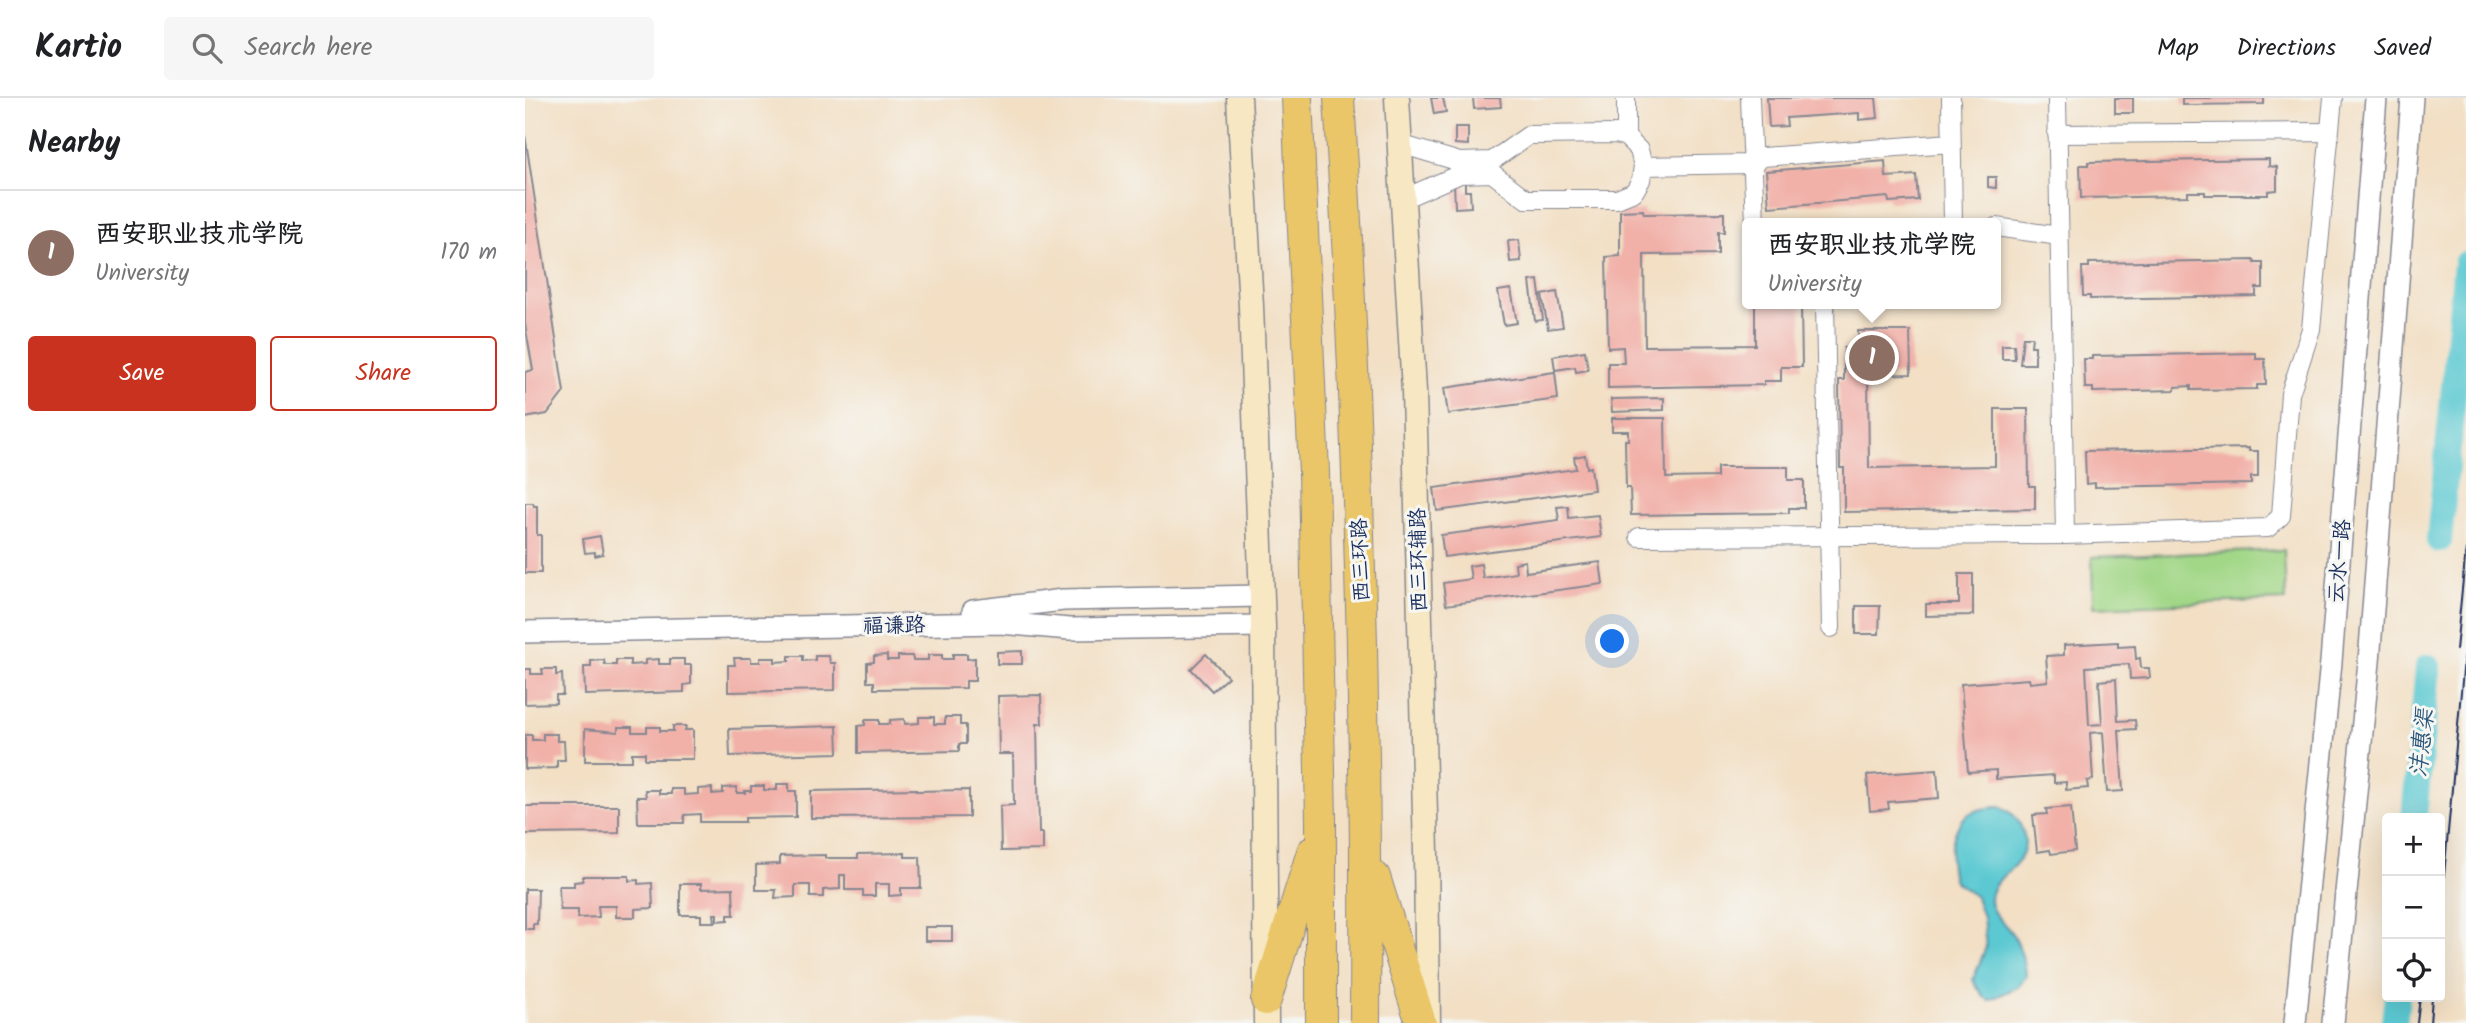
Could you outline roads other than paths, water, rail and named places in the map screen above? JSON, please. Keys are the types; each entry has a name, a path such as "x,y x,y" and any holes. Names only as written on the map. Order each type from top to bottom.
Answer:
{"highway":[{"name":"西三环路","path":"1297,98 1314,472 1321,821 1321,1023"},
{"name":"西三环路","path":"1339,98 1349,268 1363,630 1365,1023"},
{"path":"1266,1011 1321,821"},
{"path":"1366,849 1421,1023"}],"main road":[{"path":"1239,98 1251,306 1263,626 1266,1011"},
{"name":"西三环辅路","path":"1397,98 1414,391 1428,1023"}],"street":[{"path":"1626,98 1626,137"},
{"path":"1750,98 1755,218"},
{"path":"1951,98 1953,218"},
{"path":"2057,98 2064,536"},
{"path":"1639,537 2064,536 2268,528 2281,516 2290,394 2311,329 2333,98"},
{"name":"云水一路","path":"2295,1023 2332,649 2376,98"},
{"name":"云水一路","path":"2333,1023 2369,662 2412,98"},
{"path":"2057,134 2329,132"},
{"path":"1399,144 1460,162 1492,161 1529,135 1616,134 1626,137 1639,150 1643,166 1641,180 1634,192 1617,199 1526,199 1492,173 1460,174 1403,199"},
{"path":"1643,166 1752,164 1763,157 1951,143"},
{"path":"2001,228 2059,236"},
{"path":"1825,309 1831,628"},
{"name":"福谦路","path":"525,618 985,611 1063,600 1261,596"},
{"name":"福谦路","path":"525,632 1000,624 1070,629 1263,626"}],"water":[{"path":"2000,807 2016,818 2025,841 2020,859 2000,879 1990,899 1993,911 2010,930 2020,949 2026,976 2018,987 1989,1000 1973,980 1986,947 1983,917 1976,897 1954,881 1951,858 1955,833 1962,820 1975,811"}],"waterway":[{"name":"沣惠渠","path":"2439,540 2466,264"},
{"name":"沣惠渠","path":"2414,813 2428,667"},
{"name":"沣惠渠","path":"2394,1023 2396,1002"}],"tram line":[{"path":"2456,650 2466,549"},
{"path":"2444,876 2466,638"},
{"path":"2417,1023 2419,1002"},
{"path":"2430,1023 2432,1002"}],"place":[{"name":"西安职业技术学院","path":"1872,358"}]}
